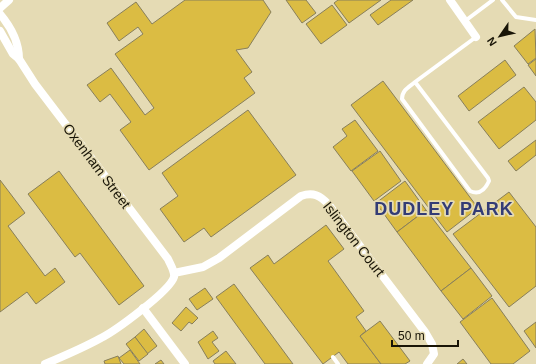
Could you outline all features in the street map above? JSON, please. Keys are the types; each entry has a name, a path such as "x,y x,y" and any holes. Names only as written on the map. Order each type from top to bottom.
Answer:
{"street":[{"path":"0,8 9,0"},
{"path":"450,0 476,37"},
{"name":"Oxenham Street","path":"0,14 12,32 19,51 19,59"},
{"name":"Oxenham Street","path":"0,31 13,54 19,59 35,84 168,259 174,273"},
{"name":"Islington Court","path":"174,273 185,272 208,265 302,196 310,193 318,195 329,205 425,332 432,344 434,354 427,364"},
{"path":"45,364 102,338 143,308 170,283 174,278 174,273"},
{"path":"143,308 185,364"}],"lane":[{"path":"465,21 493,0"},
{"path":"502,0 516,17 536,20"},
{"path":"415,82 488,178 489,182 487,186 480,192 475,193 470,191 402,99 403,92 415,82 476,37"},
{"path":"333,357 338,364"}],"building":[{"path":"185,0 263,0 271,12 248,48 236,50 252,72 244,78 255,93 149,170 120,130 131,122 110,94 100,102 87,85 111,68 145,115 154,108 115,54 143,34 138,27 119,41 107,23 136,2 152,24"},
{"path":"286,0 306,0 316,13 302,23"},
{"path":"338,0 381,0 349,23 334,3"},
{"path":"391,0 413,0 378,25 370,15"},
{"path":"332,5 347,25 321,44 306,24"},
{"path":"535,29 536,58 528,64 514,46"},
{"path":"536,59 536,76 528,65"},
{"path":"505,60 516,75 469,111 458,96"},
{"path":"383,81 478,208 447,232 351,105"},
{"path":"524,87 536,102 536,120 499,149 478,122"},
{"path":"248,110 296,175 211,237 204,228 184,242 160,209 178,196 162,173"},
{"path":"355,120 378,151 351,171 333,147 347,136 342,129"},
{"path":"536,140 536,155 516,171 508,161"},
{"path":"380,151 401,181 374,201 352,171"},
{"path":"59,171 144,286 119,305 80,253 75,257 28,194"},
{"path":"0,180 25,213 8,226 45,276 55,268 65,282 36,304 27,292 0,312"},
{"path":"405,181 426,210 397,232 376,203"},
{"path":"509,192 536,227 536,286 509,307 453,234"},
{"path":"426,210 471,268 441,291 397,232"},
{"path":"326,225 344,249 328,261 364,311 356,317 366,331 360,336 381,364 348,364 339,352 323,364 250,268 268,255 274,264"},
{"path":"471,268 492,296 463,319 441,291"},
{"path":"234,284 293,364 265,364 216,297"},
{"path":"205,288 213,299 197,310 189,299"},
{"path":"492,298 530,351 513,364 491,364 460,322"},
{"path":"186,307 198,318 192,324 189,322 181,331 172,323"},
{"path":"380,321 410,361 405,364 381,364 360,336"},
{"path":"536,322 536,348 524,331"},
{"path":"144,329 157,346 147,354 135,337"},
{"path":"213,331 218,338 212,342 219,351 208,359 198,342"},
{"path":"135,337 148,354 139,361 126,344"},
{"path":"130,350 140,364 124,364 119,358"},
{"path":"226,351 236,364 215,364 213,361"},
{"path":"118,356 121,364 105,364 104,361"},
{"path":"463,359 467,364 457,364"},
{"path":"161,360 164,364 155,364"}],"district":[{"name":"DUDLEY PARK","path":"444,209"}]}
